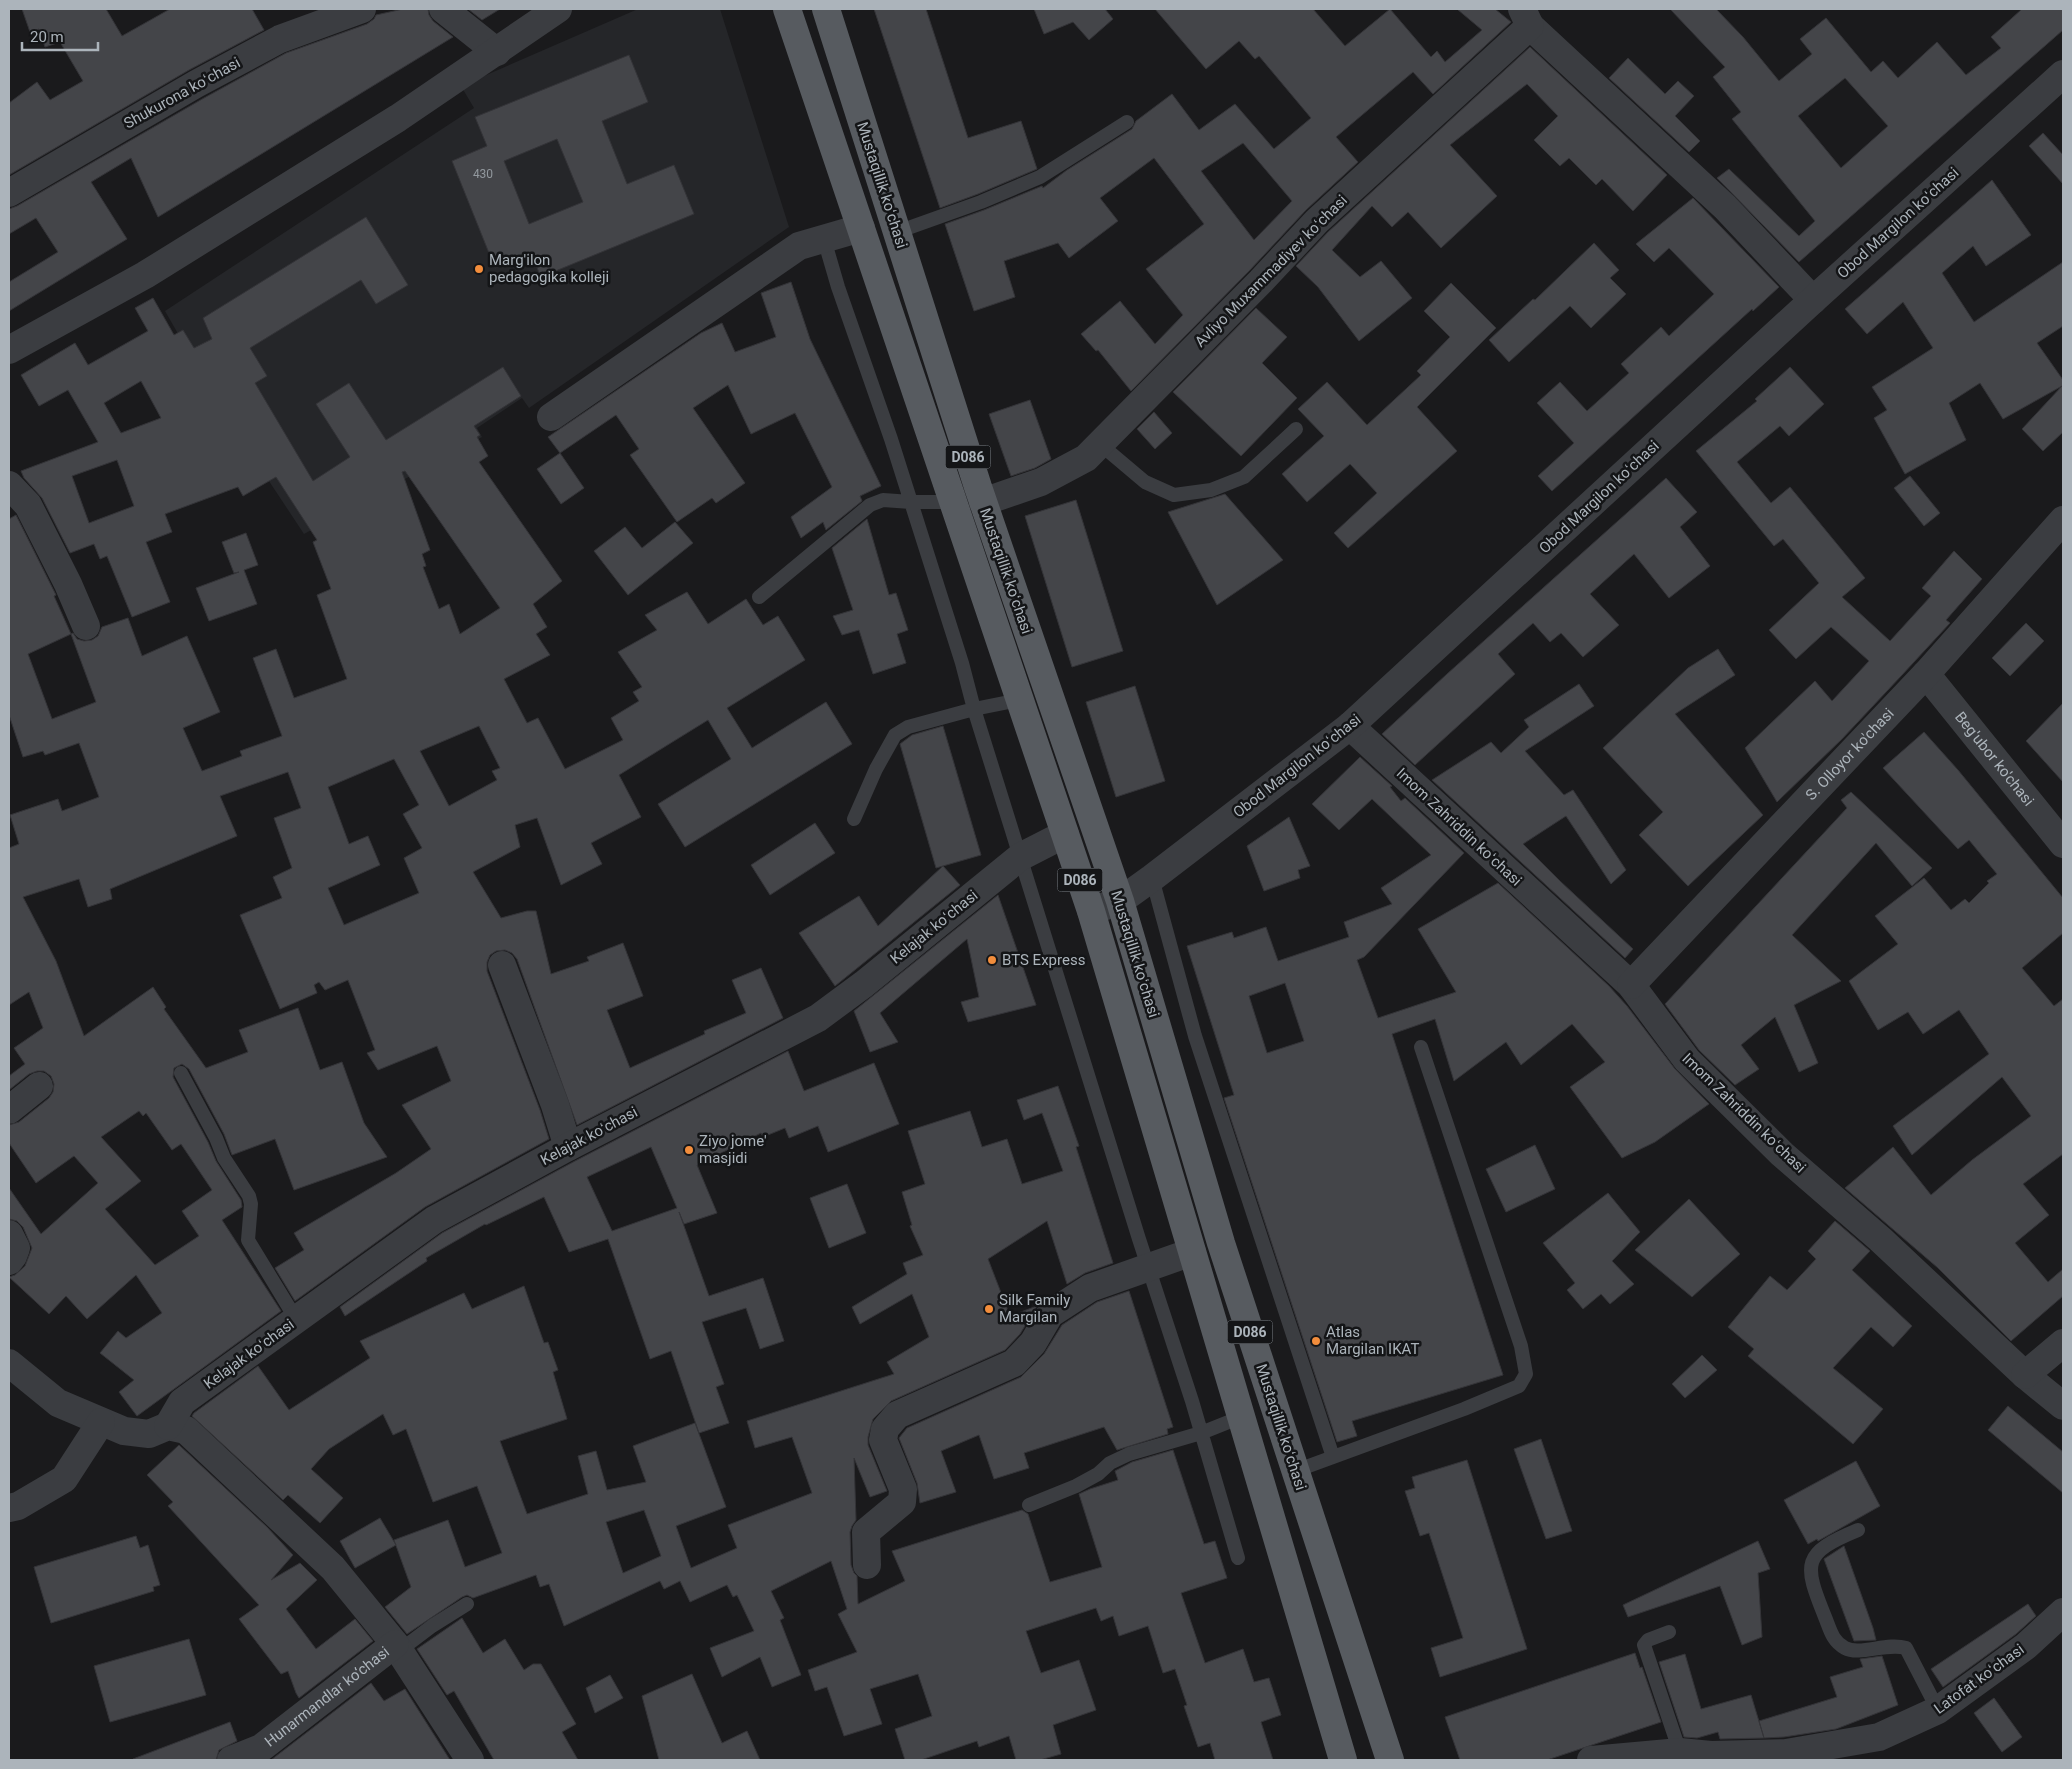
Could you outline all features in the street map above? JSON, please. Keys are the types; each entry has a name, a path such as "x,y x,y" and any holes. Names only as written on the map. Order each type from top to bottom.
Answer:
{"main road":[{"name":"Mustaqillik koʻchasi","path":"786,9 1091,911 1343,1760"},
{"name":"Mustaqillik koʻchasi","path":"826,9 983,502 1120,901 1221,1243 1390,1760"}],"street":[{"name":"Shukurona koʻchasi","path":"9,193 196,84 271,44 362,9"},
{"path":"443,9 497,52"},
{"path":"9,350 145,275 398,118 558,9"},
{"path":"1523,14 1725,207 1814,300"},
{"name":"Avliyo Muxammadiyev koʻchasi","path":"983,502 1041,482 1086,458 1261,281 1317,221 1523,14"},
{"name":"Obod Margilon koʻchasi","path":"1091,911 1120,901 1350,726 2063,74"},
{"path":"551,418 800,246 861,228"},
{"path":"9,485 28,505 68,584 86,626"},
{"name":"S. Olloyor ko'chasi","path":"1631,985 1926,674 2063,520"},
{"name":"Beg'ubor ko'chasi","path":"1926,674 2063,844"},
{"name":"Imom Zahriddin koʻchasi","path":"1350,726 1631,985 1687,1060 1782,1154 1880,1240 2025,1375 2063,1406"},
{"name":"Kelajak koʻchasi","path":"168,1426 182,1402 434,1220 568,1146 818,1018 864,984 1020,857 1065,834"},
{"path":"502,965 552,1096 568,1146"},
{"path":"9,1110 39,1086"},
{"path":"9,1234 16,1248 14,1256 9,1261"},
{"path":"867,1565 866,1532 902,1502 903,1490 883,1440 885,1428 897,1415 1014,1363 1033,1343 1050,1314 1090,1288 1192,1252"},
{"path":"2025,1375 2063,1343"},
{"path":"9,1364 58,1404 124,1431 149,1434 168,1426 186,1430 333,1568 397,1647 470,1760"},
{"path":"9,1508 18,1506 64,1479 101,1422"},
{"name":"Latofat koʻchasi","path":"1590,1760 1680,1752 1711,1755 1786,1753 1879,1737 1938,1710 2026,1646 2063,1612"},
{"name":"Hunarmandlar ko‘chasi","path":"231,1760 261,1748 397,1647"}],"lane":[{"path":"897,232 981,202 1040,177 1127,122"},
{"path":"824,239 838,287 911,502 962,663 974,709 1201,1433 1238,1558"},
{"path":"1100,444 1145,482 1174,495 1211,490 1244,477 1296,429"},
{"path":"759,597 870,505 883,500 953,502"},
{"path":"854,819 876,769 895,735 908,727 974,709 1019,700"},
{"path":"1152,878 1195,1036 1333,1458"},
{"path":"1295,1471 1464,1409 1519,1386 1526,1374 1521,1346 1421,1047"},
{"path":"181,1073 216,1138 224,1158 249,1196 251,1204 248,1240 296,1319"},
{"path":"1030,1505 1076,1486 1098,1474 1110,1463 1129,1454 1201,1433 1241,1418"},
{"path":"1858,1530 1822,1547 1810,1567 1814,1589 1830,1631 1837,1643 1847,1650 1896,1645 1906,1648 1938,1710"},
{"path":"397,1647 467,1604"},
{"path":"1669,1632 1648,1640 1644,1645 1680,1752"}],"shaded area":[{"name":"Marg'ilon pedagogika kolleji","path":"638,9 720,9 789,227 529,408 522,398 477,428 482,437 304,534 220,407 165,311 474,108 461,86"}],"building":[{"path":"22,9 106,9 122,36 170,9 252,9 264,30 189,70 9,175 9,103 37,82 50,100 83,81 60,42 45,47 39,29 30,32"},
{"path":"403,9 428,9 433,21 453,37 158,217 131,158 91,182 127,239 9,311 9,282 58,252 36,218 9,234 9,209 286,53 367,24 376,15"},
{"path":"468,9 500,9 482,20"},
{"path":"874,9 926,9 968,138 1021,121 1037,169 940,208"},
{"path":"1034,9 1105,9 1113,19 1089,40 1073,22 1044,34"},
{"path":"1155,9 1313,9 1345,46 1390,9 1431,57 1437,51 1445,62 1482,30 1457,9 1495,9 1511,22 1433,94 1413,72 1336,137 1358,162 1306,210 1131,391 1098,350 1096,351 1081,334 1120,301 1155,344 1183,315 1146,269 1204,224 1154,158 1100,198 1118,221 1069,258 1058,243 1004,261 1015,297 974,311 945,224 1042,186 1043,188 1067,170 1132,129 1136,121 1172,94 1199,130 1235,104 1274,149 1311,118 1259,56 1255,59 1239,41 1206,69","holes":["1243,143 1292,201 1254,240 1201,171"]},
{"path":"1670,9 1716,9 1743,37 1779,81 1812,54 1800,39 1826,18 1871,72 1883,61 1898,78 1937,42 1966,75 2001,48 1991,37 2022,9 2063,9 2063,30 1799,262 1717,178 1729,169 1799,236 1815,221 1732,119 1741,112 1713,77 1725,67","holes":["1845,78 1888,126 1841,168 1798,116"]},
{"path":"1530,47 1667,175 1633,211 1602,179 1596,185 1569,158 1560,166 1534,140 1558,116 1527,84 1450,145 1497,196 1441,248 1408,212 1392,227 1372,206 1332,250 1360,277 1381,261 1412,298 1359,341 1318,287 1296,266 1328,232"},
{"path":"629,55 648,102 602,121 627,184 674,165 694,214 541,277 531,254 495,268 452,161 487,146 475,117","holes":["557,139 583,202 529,224 504,161"]},
{"path":"1628,58 1665,94 1678,81 1694,96 1675,116 1700,141 1689,152 1609,78"},
{"path":"2043,133 2063,155 2063,184 2029,146"},
{"path":"1992,180 2031,235 1986,266 1973,246 1942,273 1974,322 2063,262 2063,326 2037,343 2063,380 2063,432 2043,451 2022,429 2062,386 2003,419 1980,383 1949,403 1966,440 1905,474 1874,418 1887,410 1872,387 1933,348 1903,302 1867,334 1845,309"},
{"path":"1693,198 1779,287 1753,311 1752,309 1552,491 1538,476 1574,443 1537,403 1560,382 1587,411 1629,373 1621,364 1661,327 1669,336 1714,294 1669,248 1654,262 1636,244"},
{"path":"366,217 408,285 376,304 361,280 250,348 267,376 255,383 313,481 350,457 316,404 349,383 386,440 503,367 521,396 474,426 480,435 477,437 488,456 479,462 562,581 533,604 547,627 536,634 550,655 504,679 527,723 538,718 565,769 623,740 611,718 639,701 633,692 642,687 618,652 657,630 645,615 687,592 708,624 746,599 763,625 778,616 805,660 727,708 752,748 826,702 852,744 685,847 658,804 731,759 708,720 619,775 641,817 591,843 602,864 561,885 537,818 515,825 520,847 473,872 501,918 527,911 536,911 551,974 589,961 587,957 623,943 643,996 607,1010 630,1068 705,1034 704,1031 746,1013 732,980 761,968 783,1018 577,1125 517,959 512,953 505,950 496,951 490,955 487,962 487,971 540,1110 549,1139 425,1207 295,1301 275,1268 304,1250 294,1233 396,1173 431,1149 402,1105 451,1081 437,1046 378,1070 367,1053 375,1050 348,980 325,990 319,982 314,985 317,993 280,1009 240,915 282,898 273,877 292,868 274,818 301,808 288,772 220,796 237,836 110,889 112,899 88,907 79,879 23,897 56,961 84,1036 153,987 166,1007 164,1009 206,1068 248,1052 239,1030 298,1008 320,1070 342,1062 364,1123 387,1157 294,1190 275,1139 232,1155 224,1134 189,1069 182,1064 174,1068 173,1077 208,1142 216,1161 241,1200 242,1207 222,1220 281,1311 137,1416 119,1392 134,1380 100,1353 118,1331 126,1338 162,1313 136,1275 87,1319 66,1296 49,1314 9,1277 15,1275 25,1266 32,1248 23,1227 17,1221 9,1219 9,1188 41,1234 98,1183 74,1156 36,1183 9,1143 9,1125 19,1122 49,1098 53,1092 54,1084 51,1076 44,1071 37,1071 29,1074 9,1090 9,1076 25,1064 14,1048 43,1028 29,992 9,1005 9,848 19,844 10,815 58,799 62,811 99,797 79,743 45,755 43,751 23,757 9,715 9,519 16,515 56,595 54,596 71,634 73,633 77,639 84,641 92,640 98,636 102,627 128,618 142,656 187,636 220,712 183,728 202,771 242,756 240,751 282,736 253,658 276,649 294,698 347,679 317,595 331,589 313,542 317,540 276,477 243,496 238,487 165,514 172,532 146,542 170,602 132,617 107,556 100,559 94,544 70,553 42,498 24,478 21,471 98,442 68,390 39,406 21,375 75,343 88,365 148,331 135,308 153,298 174,335 183,330 194,348 212,339 203,318","holes":["141,381 161,418 121,433 104,403","117,460 134,506 89,523 72,476","405,471 500,608 460,634 449,604 439,609 423,567 426,566 422,554 430,550 402,472","71,634 96,702 52,719 28,654","479,726 500,768 492,771 497,780 449,806 420,751","394,759 419,805 403,814 422,848 404,858 419,893 344,925 328,888 380,865 368,836 349,844 328,787","139,1111 143,1116 146,1113 172,1150 181,1144 212,1190 182,1211 199,1236 155,1265 105,1209 141,1181 101,1137"]},
{"path":"1594,243 1619,270 1610,278 1626,294 1591,328 1570,306 1509,362 1489,340 1533,299 1535,300"},
{"path":"791,282 810,339 881,486 860,496 862,501 826,530 823,522 801,538 791,517 832,487 795,413 751,434 728,385 693,408 745,483 716,503 712,498 677,522 630,455 639,449 616,415 560,453 548,437 701,333 722,323 735,352 776,337 761,293"},
{"path":"1451,283 1496,328 1417,407 1457,451 1348,548 1334,533 1377,493 1350,464 1307,502 1282,474 1324,436 1298,409 1327,382 1367,425 1421,375 1417,371 1450,337 1424,311"},
{"path":"1256,308 1287,337 1262,363 1297,398 1241,456 1173,392"},
{"path":"1790,367 1824,404 1789,436 1780,426 1737,462 1771,503 1790,487 1865,578 1842,597 1890,641 1931,596 1922,588 1954,551 1982,579 1946,620 1950,623 1842,739 1777,802 1745,748 1815,681 1832,701 1869,661 1831,627 1796,659 1769,630 1819,583 1783,539 1774,546 1696,451 1757,401 1755,399"},
{"path":"1030,400 1051,459 1035,468 1011,476 989,414"},
{"path":"1154,412 1172,433 1155,449 1137,429"},
{"path":"560,453 584,488 561,504 537,469"},
{"path":"1910,476 1940,513 1924,526 1894,488"},
{"path":"1666,478 1697,512 1680,527 1710,566 1669,598 1634,554 1590,594 1619,625 1583,657 1561,633 1550,642 1533,623 1498,654 1515,674 1415,765 1382,734 1447,674"},
{"path":"1225,494 1283,560 1217,605 1168,512"},
{"path":"1076,500 1123,651 1072,667 1025,516"},
{"path":"867,519 889,595 896,593 908,630 897,634 906,663 873,674 859,630 842,635 833,616 853,610 832,548"},
{"path":"675,522 693,543 628,595 594,551 625,527 642,548"},
{"path":"246,533 258,565 244,570 257,604 209,621 196,588 239,572 234,573 222,542"},
{"path":"2026,623 2044,641 2010,676 1992,658"},
{"path":"1718,649 1735,675 1675,714 1763,815 1688,886 1639,835 1663,812 1603,748 1688,668"},
{"path":"1579,684 1594,706 1525,751 1564,795 1573,790 1626,870 1611,884 1566,816 1523,844 1633,949 1625,958 1432,780 1491,742 1501,753 1529,727 1524,720"},
{"path":"1135,686 1165,781 1116,797 1086,702"},
{"path":"2063,703 2063,782 2026,741"},
{"path":"943,726 981,855 936,868 900,744 912,735"},
{"path":"1924,732 1958,770 2063,898 2063,933 2022,968 2054,1006 2063,999 2063,1154 2023,1184 2049,1215 2015,1243 2048,1282 2063,1269 2063,1296 2011,1341 1938,1268 1845,1188 1893,1147 1931,1195 1972,1160 2031,1116 2002,1077 1912,1155 1893,1126 1989,1054 1959,1010 1923,1034 1908,1012 1878,1030 1849,981 1898,944 1875,916 1924,878 1951,910 1965,899 1969,903 1989,883 1987,881 1997,874 1969,840 1958,849 1883,768"},
{"path":"1360,757 1392,786 1390,787 1401,801 1405,798 1464,853 1364,957 1357,960 1378,1018 1456,992 1418,929 1498,883 1609,986 1627,1006 1675,1069 1709,1104 1655,1142 1622,1158 1570,1087 1605,1062 1572,1024 1521,1065 1506,1042 1454,1081 1435,1019 1392,1034 1503,1375 1352,1421 1357,1436 1337,1442 1224,1098 1234,1095 1187,946 1232,932 1234,938 1266,927 1278,961 1349,937 1344,922 1392,904 1381,888 1431,855 1372,799 1339,830 1312,804","holes":["1285,983 1304,1041 1267,1053 1249,996"]},
{"path":"1851,792 1932,868 1912,886 1876,843 1792,935 1841,981 1794,1005 1818,1063 1799,1072 1775,1017 1741,1045 1759,1069 1735,1085 1699,1050 1665,1004 1847,808 1841,800"},
{"path":"1289,817 1310,866 1298,870 1300,878 1264,891 1247,846"},
{"path":"815,823 835,853 770,895 751,865"},
{"path":"943,866 960,885 835,986 799,933 859,896 878,926"},
{"path":"998,895 1036,1005 968,1022 961,1002 979,997 967,939 880,1013 898,1042 870,1052 854,1011"},
{"path":"788,1051 804,1091 874,1063 899,1124 828,1152 818,1126 789,1138 785,1128 763,1137 761,1133 697,1165 717,1213 684,1224 679,1212 709,1296 763,1278 784,1341 760,1349 746,1308 702,1322 724,1384 716,1387 729,1423 699,1433 671,1351 650,1359 608,1239 569,1252 544,1197 485,1224 426,1258 427,1261 345,1316 340,1307 442,1233 575,1161","holes":["651,1147 677,1208 612,1231 587,1177"]},
{"path":"1058,1086 1079,1146 1076,1147 1113,1263 1085,1273 1067,1284 1047,1221 988,1259 1010,1316 1037,1306 1020,1334 1005,1350 891,1401 873,1419 868,1437 868,1445 887,1491 870,1497 854,1458 856,1520 850,1532 851,1565 857,1576 858,1604 905,1581 892,1551 1022,1510 1028,1514 1050,1582 1102,1567 1079,1494 1118,1480 1115,1471 1132,1462 1173,1450 1204,1544 1215,1541 1227,1578 1181,1593 1205,1663 1243,1649 1254,1682 1269,1678 1281,1715 1261,1722 1273,1760 1215,1760 1210,1743 1198,1747 1184,1706 1187,1705 1175,1669 1163,1673 1148,1626 1119,1636 1113,1616 1101,1621 1096,1608 1026,1631 1041,1673 1079,1660 1096,1710 1053,1725 1061,1754 1040,1760 1016,1760 1009,1736 979,1747 977,1741 921,1760 905,1760 895,1729 932,1716 918,1674 870,1689 882,1724 844,1736 827,1687 815,1691 808,1670 857,1652 838,1614 847,1609 831,1561 771,1591 784,1618 780,1620 801,1675 772,1687 760,1657 722,1677 710,1648 754,1631 737,1595 733,1597 727,1585 690,1602 680,1581 664,1589 660,1581 564,1626 549,1584 540,1587 536,1575 473,1598 467,1595 462,1597 407,1634 385,1607 411,1587 394,1540 448,1520 465,1567 502,1553 477,1486 433,1502 406,1429 393,1435 383,1414 329,1449 311,1469 343,1498 320,1523 288,1495 283,1500 192,1416 258,1366 289,1410 370,1358 360,1341 464,1293 472,1309 524,1286 544,1343 548,1342 558,1370 553,1372 567,1419 500,1441 527,1514 588,1494 578,1456 596,1451 607,1490 646,1482 633,1446 695,1423 726,1507 676,1526 691,1568 737,1548 728,1525 812,1493 792,1437 755,1448 747,1421 894,1374 887,1362 929,1337 912,1294 860,1324 852,1307 907,1274 903,1263 923,1255 910,1226 912,1225 902,1192 925,1184 908,1131 970,1111 982,1147 1007,1139 1022,1184 1063,1171 1042,1113 1024,1120 1017,1100","holes":["644,1510 661,1556 623,1573 606,1522"]},
{"path":"1535,1145 1555,1189 1506,1212 1486,1169"},
{"path":"847,1184 866,1233 829,1248 810,1198"},
{"path":"1608,1193 1640,1232 1612,1261 1634,1284 1610,1304 1601,1294 1583,1309 1567,1290 1575,1283 1543,1243"},
{"path":"1689,1199 1740,1254 1692,1297 1635,1250"},
{"path":"1835,1221 1870,1251 1852,1270 1912,1326 1893,1347 1871,1327 1833,1368 1883,1409 1853,1444 1748,1356 1754,1349 1728,1327 1770,1276 1787,1290 1816,1259 1808,1251"},
{"path":"1129,1291 1173,1427 1167,1429 1168,1434 1117,1450 1104,1427 1024,1453 1029,1468 994,1479 979,1435 941,1451 956,1492 920,1503 917,1483 899,1438 907,1428 1021,1377 1044,1354 1062,1325 1097,1302"},
{"path":"1702,1355 1717,1370 1685,1398 1672,1384"},
{"path":"2008,1406 2063,1452 2063,1493 1988,1430"},
{"path":"1541,1439 1572,1531 1546,1539 1514,1449"},
{"path":"179,1445 267,1527 293,1555 271,1580 300,1563 317,1580 286,1609 316,1649 355,1619 373,1641 299,1698 288,1671 281,1674 239,1619 259,1605 168,1506 173,1502 147,1475"},
{"path":"1467,1460 1527,1649 1440,1677 1431,1648 1463,1638 1429,1533 1420,1536 1405,1491 1415,1488 1412,1477"},
{"path":"1856,1461 1880,1506 1818,1541 1817,1539 1808,1544 1784,1500"},
{"path":"380,1518 396,1545 355,1568 340,1541"},
{"path":"136,1536 140,1548 148,1545 160,1585 153,1587 154,1591 51,1623 34,1567"},
{"path":"1758,1541 1770,1569 1758,1573 1762,1637 1742,1645 1720,1586 1628,1617 1623,1605"},
{"path":"1844,1546 1876,1640 1854,1641 1824,1559"},
{"path":"2028,1604 2036,1616 2016,1634 1943,1687 1931,1669"},
{"path":"462,1618 483,1653 505,1639 524,1670 533,1664 541,1664 576,1724 562,1732 578,1760 494,1760 454,1691 447,1695 417,1649"},
{"path":"189,1639 206,1695 110,1722 94,1666"},
{"path":"1635,1653 1640,1668 1642,1667 1661,1722 1547,1760 1460,1760 1445,1717"},
{"path":"1685,1654 1701,1709 1751,1695 1764,1738 1720,1739 1718,1732 1697,1738 1684,1737 1659,1662"},
{"path":"1882,1656 1898,1705 1836,1729 1764,1738 1759,1721 1837,1697 1830,1677 1863,1667 1860,1659"},
{"path":"692,1674 722,1743 747,1731 760,1760 659,1760 642,1696"},
{"path":"610,1675 623,1698 595,1713 586,1688"},
{"path":"371,1683 384,1701 405,1689 450,1760 271,1760"},
{"path":"1994,1698 2022,1737 2002,1752 1974,1713"},
{"path":"230,1722 237,1741 219,1750 216,1760 133,1759"}],"place":[{"name":"Marg'ilon pedagogika kolleji","path":"479,269"},
{"name":"BTS Express","path":"992,960"},
{"name":"Ziyo jome' masjidi","path":"689,1150"},
{"name":"Silk Family Margilan","path":"989,1309"},
{"name":"Atlas Margilan IKAT","path":"1316,1341"}]}
